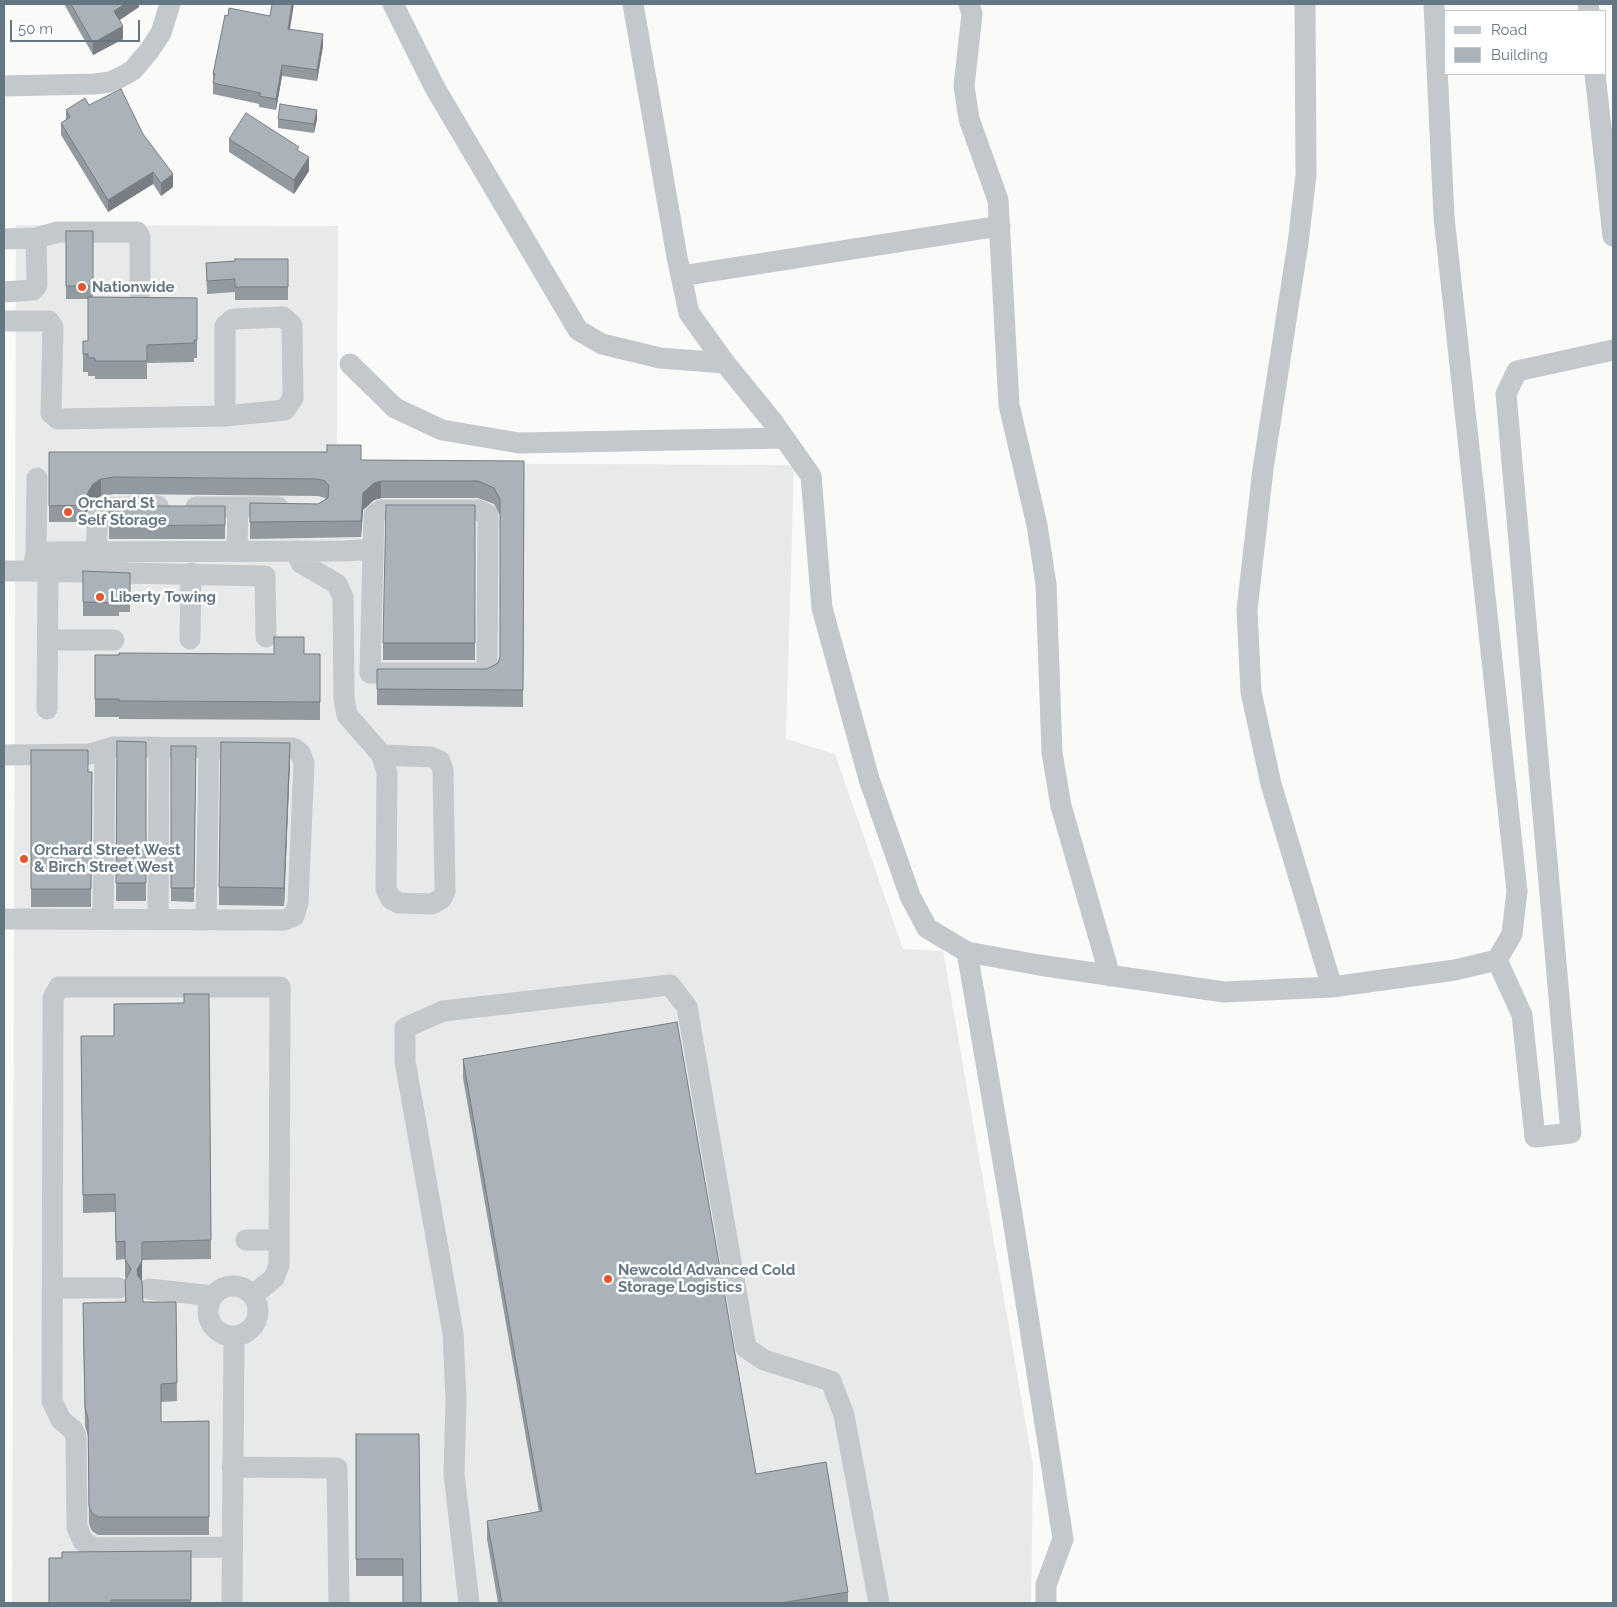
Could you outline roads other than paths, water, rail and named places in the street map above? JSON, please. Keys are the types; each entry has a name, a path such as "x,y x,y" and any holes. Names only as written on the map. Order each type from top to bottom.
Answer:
{"street":[{"path":"4,86 94,84 110,82 121,77 133,70 149,51 161,33 170,4"},
{"path":"393,4 435,88 578,330 602,344 660,358 725,363"},
{"path":"633,4 688,313 811,476 822,608 870,779 910,896 927,928 967,952 1110,976 1224,992 1332,987 1455,970 1497,960 1512,934 1517,891 1444,217 1434,4"},
{"path":"969,4 972,14 964,86 969,119 998,200 1009,405 1037,525 1046,584 1052,753 1061,806 1110,976"},
{"path":"1305,4 1306,175 1298,243 1263,469 1247,610 1251,692 1267,765 1332,987"},
{"path":"1596,75 1613,236"},
{"path":"681,276 1000,226"},
{"path":"4,239 36,238 58,232 137,232 140,236 140,292"},
{"path":"4,292 33,290 37,285 36,238"},
{"path":"4,321 49,321 53,327 51,414 58,419 226,416 285,410 292,398 292,325 283,317 233,319 226,326 226,416"},
{"path":"1497,960 1522,1016 1536,1137 1570,1133 1506,394 1517,371 1613,350"},
{"path":"350,364 395,408 442,430 519,443 784,438"},
{"path":"37,478 39,565 48,640 47,709"},
{"path":"96,551 98,515 103,508 114,506 298,508"},
{"path":"236,551 238,507"},
{"path":"381,510 478,510 488,515 487,673 370,673 373,550 374,515 381,510"},
{"path":"4,571 39,565 96,551 296,552 373,550"},
{"path":"296,552 301,563 337,584 343,597 344,698 347,715 382,755 387,773 386,889 390,899 399,903 432,904 441,899 445,892 443,771 440,761 431,757 382,755"},
{"path":"39,565 265,576 266,637"},
{"path":"190,639 191,573"},
{"path":"48,640 114,640"},
{"path":"4,755 90,754 113,747 293,748 300,753 304,763 298,903 294,916 284,920 4,919"},
{"path":"158,920 159,747"},
{"path":"206,920 209,748"},
{"path":"103,919 105,750"},
{"path":"967,952 1015,1230 1063,1539 1046,1585 1046,1603"},
{"path":"470,1603 454,1474 456,1398 453,1333 406,1061 406,1028 443,1010 670,984 687,1007 746,1348 764,1360 830,1381 844,1415 879,1603"},
{"path":"232,1547 94,1548 83,1541 77,1527 76,1436 73,1430 61,1420 52,1402 53,998 59,987 280,987 279,1265 274,1278 253,1295"},
{"path":"246,1240 278,1240"},
{"path":"233,1286 248,1290 253,1295 259,1308 257,1322 247,1333 234,1337 218,1332 212,1326 208,1311 213,1296 219,1291 233,1286"},
{"path":"53,1288 119,1288"},
{"path":"149,1289 213,1296"},
{"path":"232,1603 234,1337"},
{"path":"232,1467 337,1468 339,1603"}],"place":[{"name":"Nationwide","path":"82,287"},
{"name":"Orchard St Self Storage","path":"68,512"},
{"name":"Liberty Towing","path":"100,597"},
{"name":"Orchard Street West & Birch Street West","path":"24,859"},
{"name":"Newcold Advanced Cold Storage Logistics","path":"608,1279"}]}
